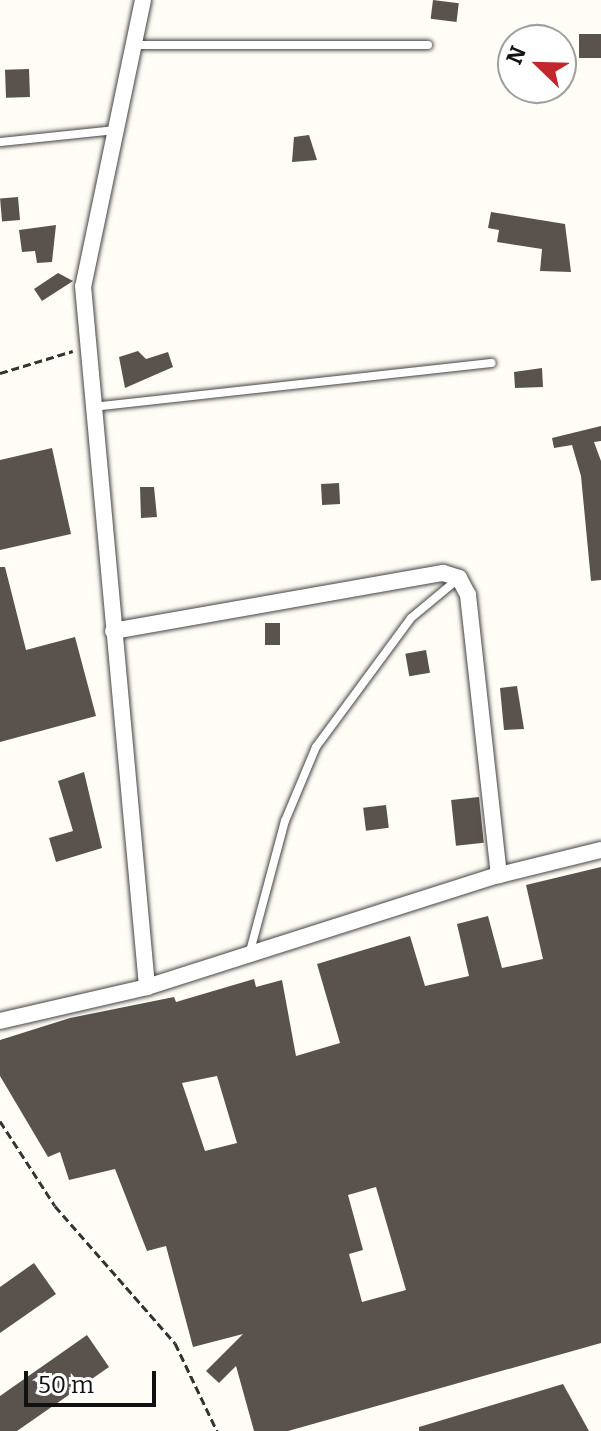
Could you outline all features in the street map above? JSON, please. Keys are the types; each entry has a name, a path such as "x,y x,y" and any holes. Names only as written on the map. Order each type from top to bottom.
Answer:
{"street":[{"path":"143,0 83,286 147,987"},
{"path":"113,631 443,573 459,578 468,595 499,875"},
{"path":"0,1021 147,987 499,875 601,850"}],"lane":[{"path":"134,45 428,45"},
{"path":"0,142 117,130"},
{"path":"92,407 492,363"},
{"path":"249,956 285,821 316,747 411,618 459,578"}],"path":[{"path":"0,366 2,372 87,348"},
{"path":"0,1121 55,1206 175,1343 217,1431"}],"building":[{"path":"433,0 459,3 456,22 431,19"},
{"path":"579,34 601,34 601,58 579,58"},
{"path":"29,69 30,97 6,98 5,70"},
{"path":"309,135 317,160 292,162 294,137"},
{"path":"18,197 20,220 2,221 0,199"},
{"path":"491,212 565,224 571,272 540,271 542,249 497,242 499,230 488,228"},
{"path":"56,225 52,262 37,263 35,251 22,252 19,230"},
{"path":"58,273 73,281 42,301 34,289"},
{"path":"138,351 146,359 168,352 173,367 125,388 119,357"},
{"path":"542,368 543,387 515,388 514,372"},
{"path":"601,426 601,441 594,442 601,461 601,580 591,581 581,476 572,445 554,448 552,438"},
{"path":"52,448 71,534 0,550 0,460"},
{"path":"339,483 340,504 322,505 321,484"},
{"path":"140,487 154,487 157,517 141,518"},
{"path":"0,567 5,567 26,650 75,637 96,716 0,742"},
{"path":"265,623 280,623 280,645 265,645"},
{"path":"426,650 430,673 409,676 405,654"},
{"path":"517,686 524,729 504,730 500,688"},
{"path":"84,772 102,848 56,862 49,838 73,831 58,781"},
{"path":"479,797 484,843 456,846 451,800"},
{"path":"386,805 389,828 366,831 363,808"},
{"path":"601,867 601,1343 288,1431 254,1431 236,1366 219,1383 206,1371 243,1334 193,1347 166,1246 147,1251 115,1169 69,1180 60,1152 48,1157 0,1076 0,1040 70,1018 174,997 176,1002 254,979 256,987 282,980 296,1056 340,1043 317,964 410,936 425,986 469,976 457,924 488,916 502,968 543,959 526,885","holes":["217,1076 237,1143 205,1151 182,1083","376,1187 406,1290 362,1302 349,1254 363,1250 348,1195"]},
{"path":"34,1263 56,1294 0,1333 0,1287"},
{"path":"87,1335 109,1367 17,1431 0,1431 0,1396"},
{"path":"563,1384 589,1431 419,1431 419,1427"}]}
